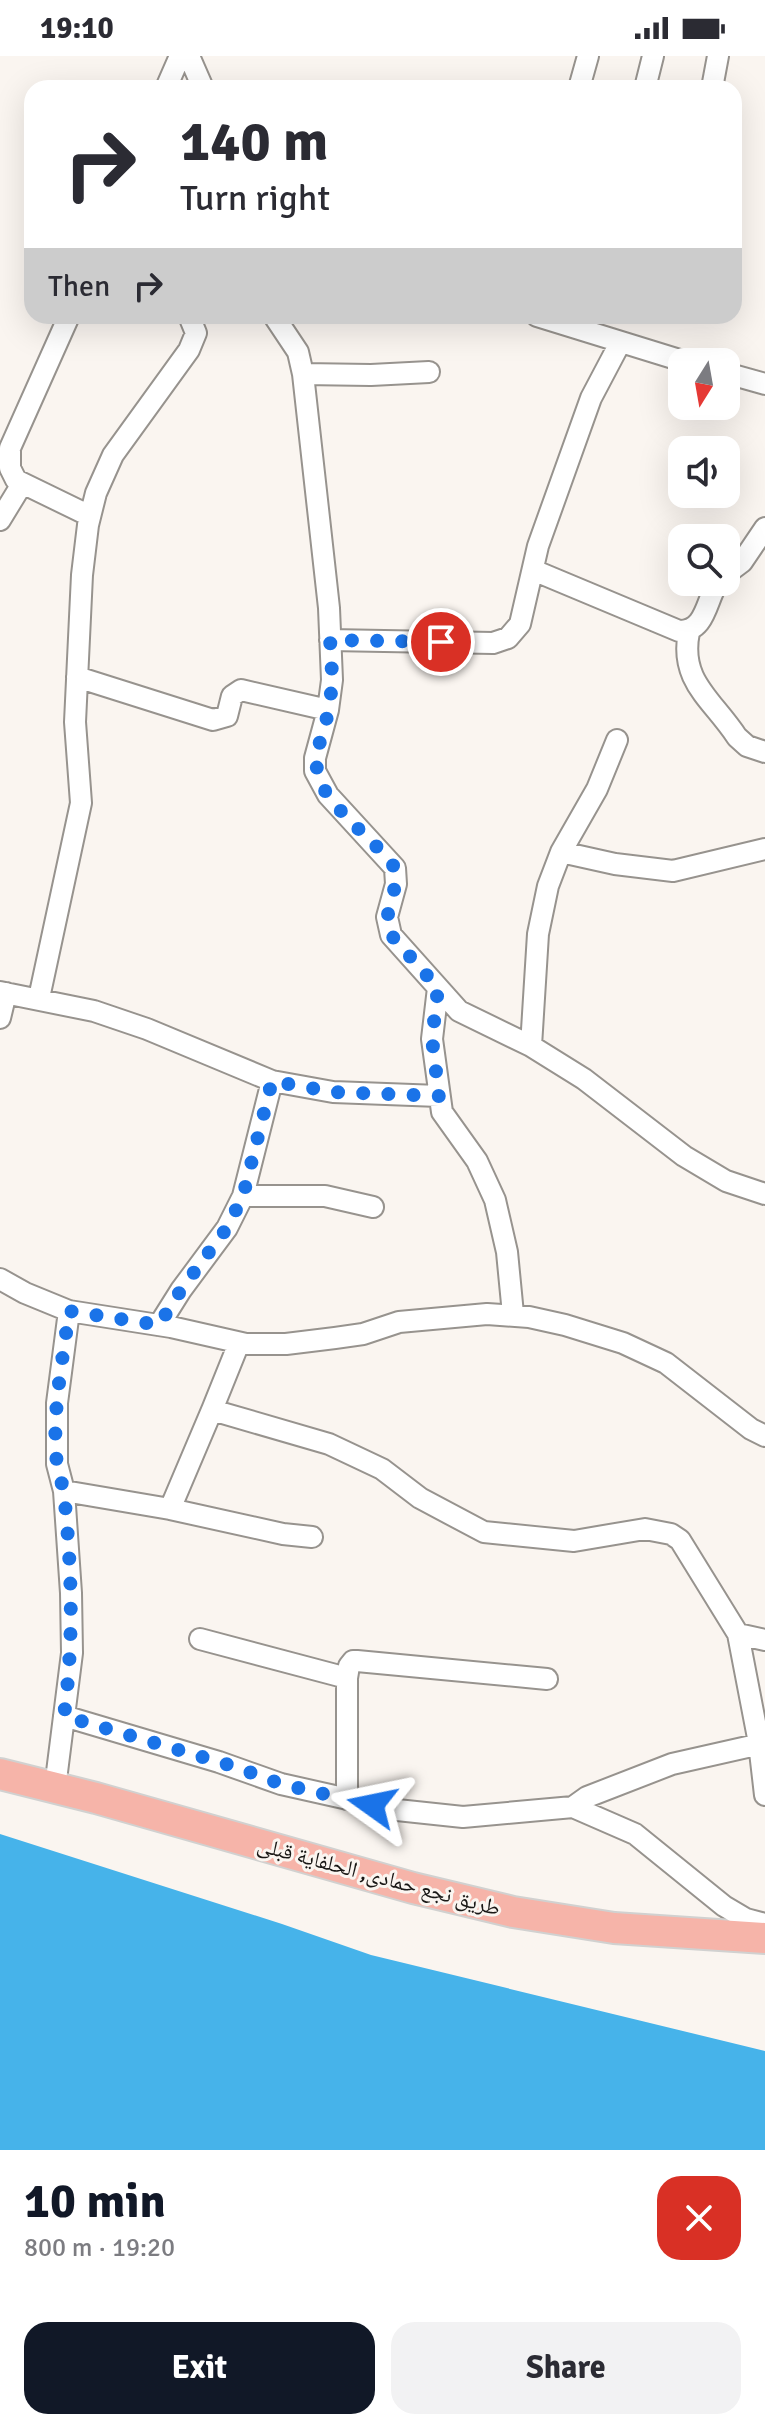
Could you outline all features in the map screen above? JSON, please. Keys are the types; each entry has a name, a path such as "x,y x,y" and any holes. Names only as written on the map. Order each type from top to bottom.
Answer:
{"main road":[{"name":"طريق نجع حمادى, الحلفاية قبلى","path":"0,1774 500,1910 614,1928 765,1938"}],"street":[{"path":"170,80 180,56"},
{"path":"189,56 200,80"},
{"path":"581,80 588,56"},
{"path":"647,80 653,56"},
{"path":"714,80 718,56"},
{"path":"65,324 10,448 10,468 22,484 90,516"},
{"path":"39,998 81,803 75,722 82,575 90,516 96,493 113,455 189,350 196,333 192,324"},
{"path":"279,324 298,352 303,374 330,640 332,680 315,771 328,795 393,865 396,884 387,924 391,935 459,1011 531,1046 584,1079 684,1156 726,1181 765,1194"},
{"path":"562,324 668,357"},
{"path":"330,640 493,643 508,638 520,624 538,546 591,398 620,343"},
{"path":"303,374 429,372"},
{"path":"740,377 765,384"},
{"path":"0,520 22,484"},
{"path":"740,564 765,528"},
{"path":"533,570 679,631 689,632"},
{"path":"712,596 700,623 689,632 686,654 688,669 737,737 747,746 765,752"},
{"path":"77,677 213,720 227,716 232,696 241,690 328,710"},
{"path":"531,1046 538,934 548,886 561,852 597,789 617,740"},
{"path":"561,852 615,864 673,871 765,849"},
{"path":"438,988 432,1039 442,1112 477,1161 495,1200 507,1252 513,1314"},
{"path":"0,1018 3,993 39,998 94,1011 147,1029 272,1081 333,1092 439,1096"},
{"path":"159,1325 227,1228 243,1196 272,1081"},
{"path":"243,1196 325,1196 373,1207"},
{"path":"0,1279 69,1311 159,1325 239,1343 286,1344 363,1334 399,1322 513,1314 565,1325 623,1343 666,1363 751,1429 765,1436"},
{"path":"55,1788 72,1653 64,1491 57,1464 57,1403 69,1311"},
{"path":"170,1509 239,1343"},
{"path":"212,1410 329,1444 382,1469 420,1498 484,1532 574,1541 645,1529 671,1534 680,1540 738,1634 762,1743 765,1795"},
{"path":"64,1491 312,1537"},
{"path":"738,1634 765,1640"},
{"path":"200,1639 347,1678"},
{"path":"347,1799 347,1678 353,1661 547,1679"},
{"path":"64,1716 281,1784 433,1815 463,1817 573,1807 635,1834 724,1906 746,1919 765,1924"},
{"path":"573,1807 587,1797 672,1764 762,1743"}],"water":[{"path":"0,1834 371,1955 765,2051 765,2150 0,2150"}],"route":[{"path":"372,1805 281,1784 236,1767 64,1716 72,1653 71,1593 64,1491 57,1464 57,1403 69,1311 159,1325 227,1228 243,1196 272,1081 365,1095 439,1096 432,1039 438,988 391,935 387,924 396,884 395,868 328,795 315,771 315,758 328,710 332,680 330,640 441,642"}]}
